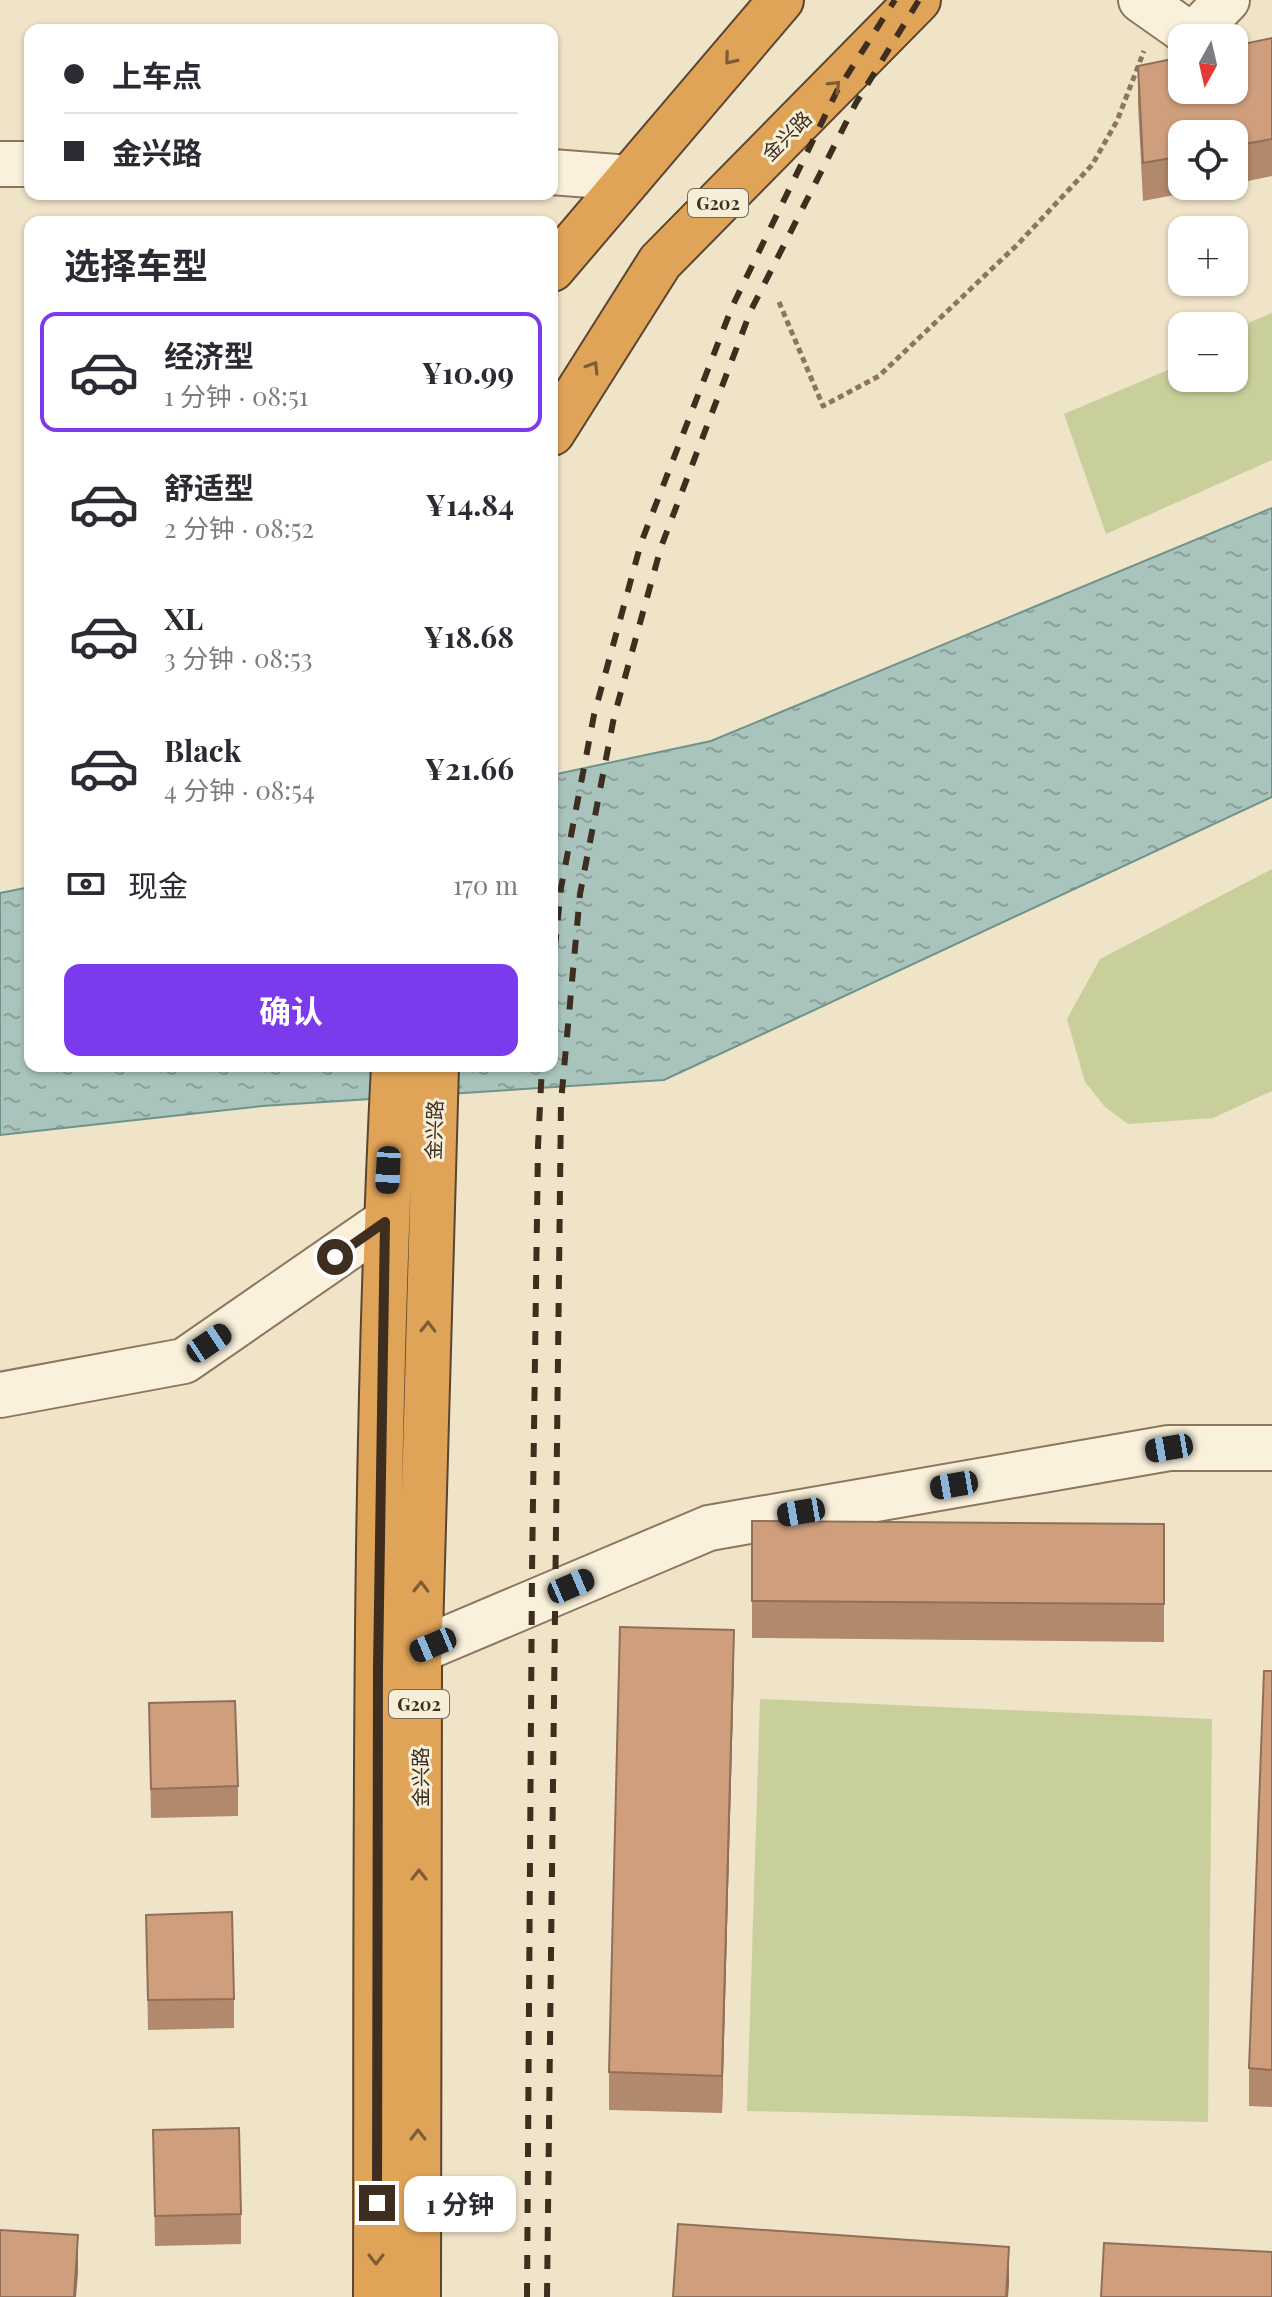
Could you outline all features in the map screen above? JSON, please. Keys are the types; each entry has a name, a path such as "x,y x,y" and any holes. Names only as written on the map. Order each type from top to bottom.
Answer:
{"highway":[{"path":"558,262 781,0"},
{"name":"金兴路","path":"558,424 660,262 918,0"},
{"name":"金兴路","path":"376,2297 378,1668 385,1222 394,1072"},
{"name":"金兴路","path":"418,2297 419,1669 436,1072"}],"street":[{"path":"1150,6 1192,36 1227,0"},
{"path":"0,164 24,164"},
{"path":"558,172 629,178"},
{"path":"0,1395 184,1361 385,1222"},
{"path":"378,1668 709,1528 1169,1448 1272,1448"}],"path":[{"path":"779,302 823,406 879,376 1017,245 1092,165 1117,121 1150,6"}],"green space":[{"path":"1272,313 1272,460 1106,534 1064,414 1168,370 1168,392 1248,392 1248,323"},
{"path":"1272,869 1272,1091 1213,1118 1128,1124 1105,1107 1085,1082 1067,1019 1100,959"},
{"path":"760,1699 1212,1719 1208,2122 747,2111"}],"water":[{"path":"1272,508 1272,797 664,1080 262,1106 0,1135 0,893 24,888 24,1072 558,1072 558,774 711,741"}],"building":[{"path":"1272,38 1272,139 1248,143 1248,120 1168,120 1168,159 1143,163 1138,66 1168,60 1168,104 1248,104 1248,43"},
{"path":"752,1521 1164,1524 1164,1604 752,1601"},
{"path":"620,1627 734,1630 722,2076 609,2072"},
{"path":"1264,1671 1272,1671 1272,2070 1249,2068"},
{"path":"235,1701 238,1786 151,1789 149,1703"},
{"path":"232,1912 234,1999 148,2000 146,1915"},
{"path":"239,2128 241,2214 155,2216 153,2130"},
{"path":"678,2224 1009,2247 1006,2297 673,2297"},
{"path":"0,2230 78,2235 74,2297 0,2297"},
{"path":"1104,2243 1272,2252 1272,2297 1101,2297"}],"railway":[{"path":"558,917 594,715 641,543 732,307 837,91 895,0"},
{"path":"547,2297 561,1102 580,894 614,717 661,547 751,310 856,103 919,0"},
{"path":"527,2297 532,1572 542,1072"}],"route":[{"path":"335,1257 385,1222 378,1668 377,2203"}]}
